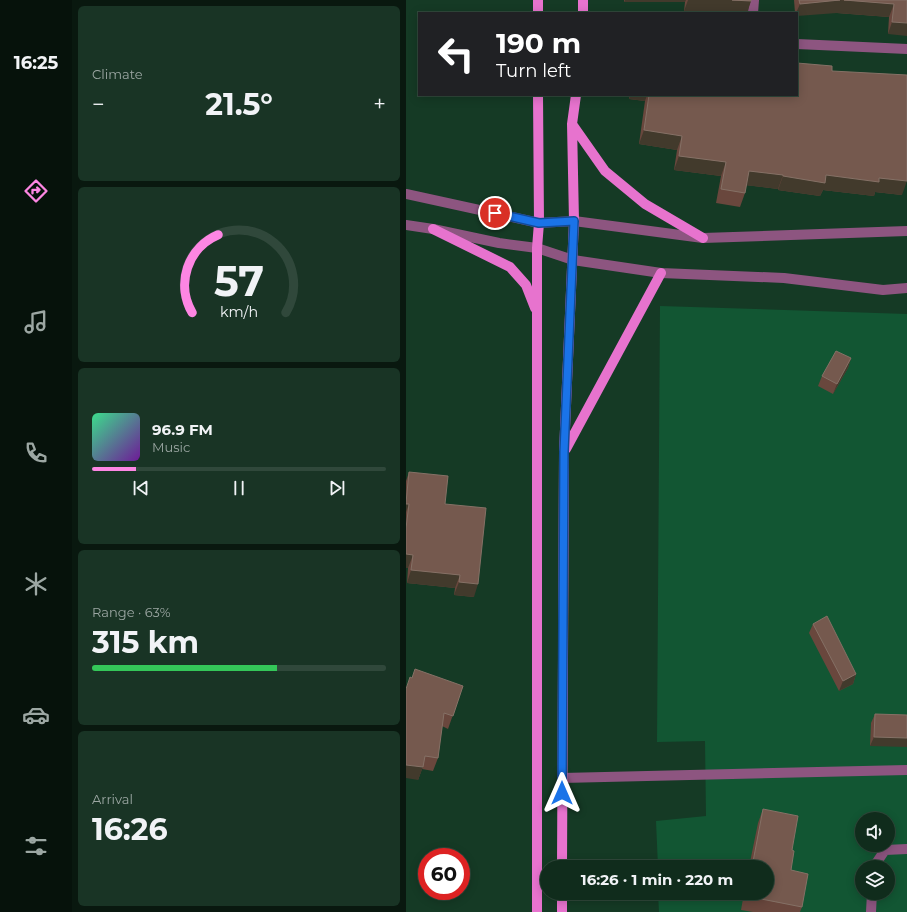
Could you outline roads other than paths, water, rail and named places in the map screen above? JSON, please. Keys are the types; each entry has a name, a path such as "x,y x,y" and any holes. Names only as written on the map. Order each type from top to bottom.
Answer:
{"main road":[{"path":"538,0 538,12"},
{"path":"583,0 583,12"},
{"path":"537,912 536,248 539,223 538,96"},
{"path":"562,860 564,452 574,221 572,124 576,96"},
{"path":"572,124 605,171 645,204 703,238"},
{"path":"433,229 510,267 526,285 537,312"},
{"path":"564,452 661,273"},
{"path":"562,900 562,912"}],"street":[{"path":"753,12 754,0"},
{"path":"798,44 907,49"},
{"path":"406,194 539,223 574,221 703,238 907,231"},
{"path":"406,225 433,229 499,243 536,248 573,260 661,273 784,278 883,290 907,288"},
{"path":"562,778 907,770"},
{"path":"878,860 885,850 907,850"},
{"path":"872,900 872,912"}]}
